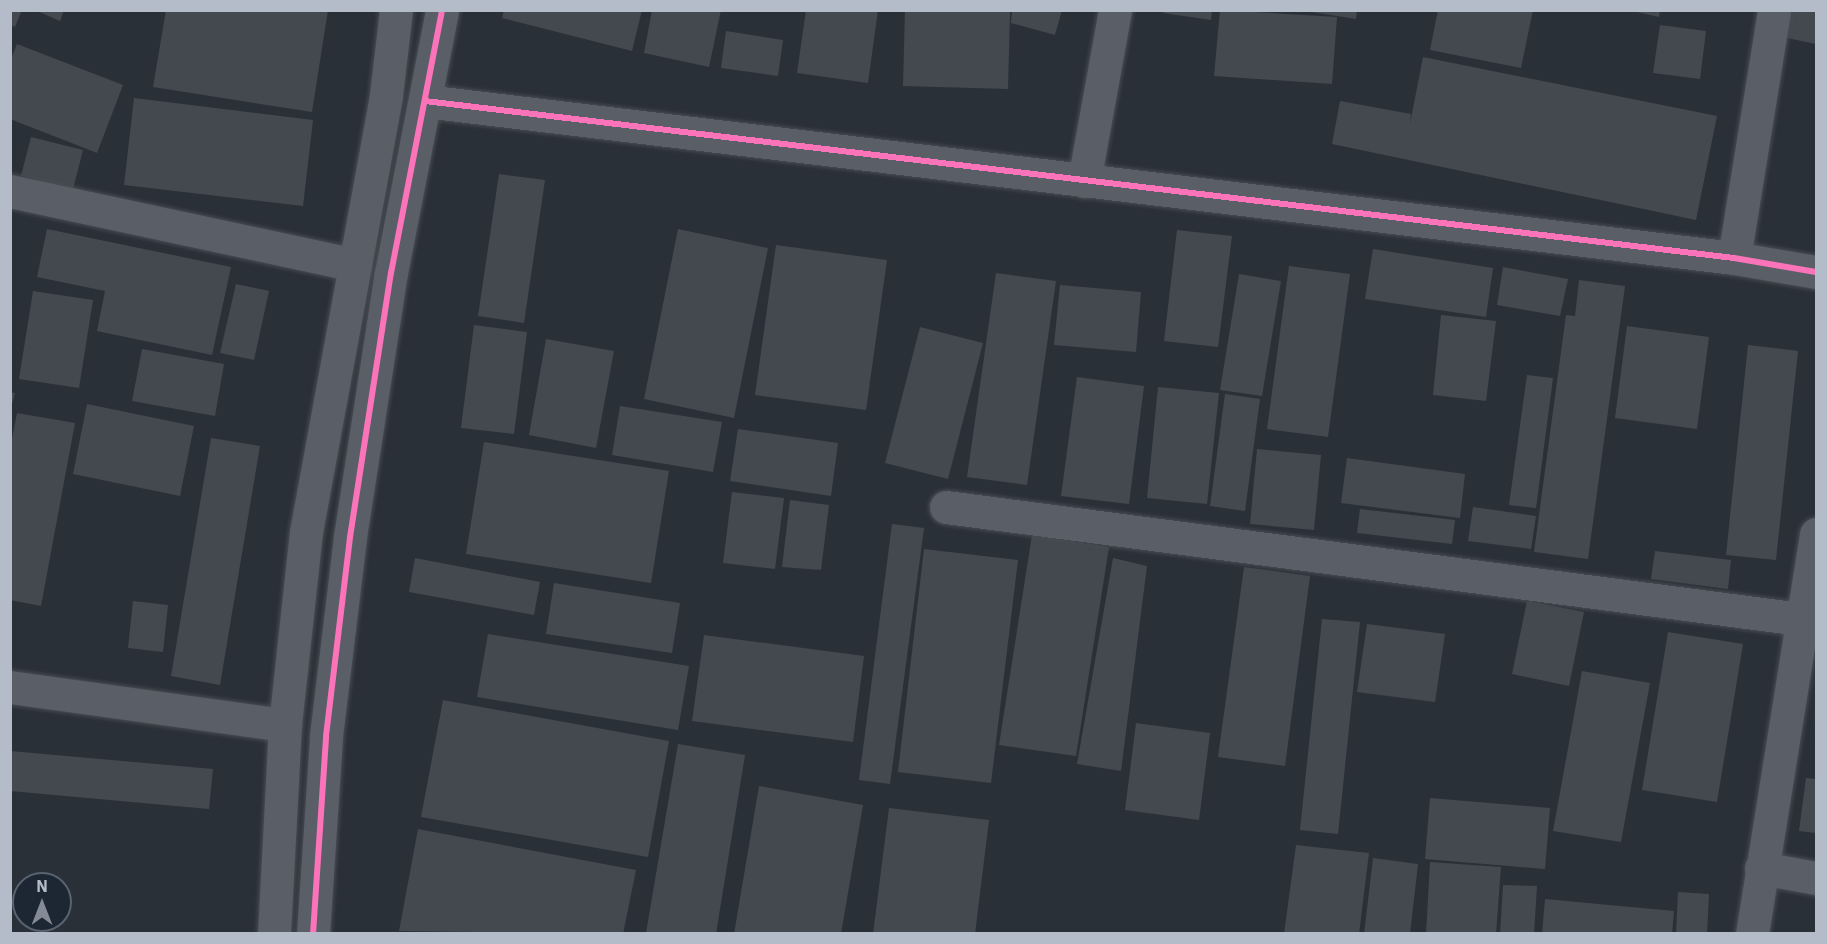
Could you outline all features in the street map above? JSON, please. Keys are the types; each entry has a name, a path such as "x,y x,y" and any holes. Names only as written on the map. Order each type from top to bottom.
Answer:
{"street":[{"path":"274,933 285,725 306,532 386,95 396,10"},
{"path":"313,933 326,736 350,537 391,273 442,10"},
{"path":"1084,181 1115,10"},
{"path":"1734,258 1774,10"},
{"path":"424,101 1734,258 1816,272"},
{"path":"10,191 355,265"},
{"path":"946,507 1800,619"},
{"path":"1752,933 1800,619 1816,534"},
{"path":"10,687 285,725"},
{"path":"1761,868 1816,878"}],"building":[{"path":"10,10 22,10 15,27 10,25"},
{"path":"35,10 64,10 60,21"},
{"path":"166,10 328,10 312,112 153,87"},
{"path":"504,10 642,10 632,51 502,18"},
{"path":"652,10 721,10 709,67 644,53"},
{"path":"806,10 878,10 868,83 797,73"},
{"path":"905,10 1010,12 1008,89 903,86"},
{"path":"1012,10 1062,10 1055,35 1011,23"},
{"path":"1164,10 1212,10 1211,20 1163,13"},
{"path":"1220,10 1337,17 1332,84 1214,76"},
{"path":"1299,10 1357,10 1356,19"},
{"path":"1438,10 1533,10 1521,68 1430,50"},
{"path":"1628,10 1660,10 1659,17"},
{"path":"1788,10 1816,10 1816,44 1782,37"},
{"path":"1660,25 1706,31 1700,79 1653,73"},
{"path":"726,31 783,40 778,76 721,68"},
{"path":"17,44 123,85 97,153 10,119 10,61"},
{"path":"1423,57 1717,116 1696,220 1332,144 1340,101 1411,114 1410,124"},
{"path":"134,98 313,120 303,206 124,185"},
{"path":"31,137 83,150 73,189 21,176"},
{"path":"499,174 545,180 524,323 478,316"},
{"path":"47,229 231,267 212,355 97,331 105,291 37,277"},
{"path":"678,229 768,248 734,418 644,399"},
{"path":"1177,230 1232,236 1218,347 1164,341"},
{"path":"776,245 887,260 866,410 755,395"},
{"path":"1373,249 1493,268 1486,317 1365,299"},
{"path":"1289,266 1350,274 1328,437 1267,429"},
{"path":"1503,267 1568,279 1560,316 1497,305"},
{"path":"996,273 1056,281 1027,485 967,477"},
{"path":"1239,274 1281,281 1262,396 1220,390"},
{"path":"1579,280 1625,286 1588,559 1534,552 1566,315 1575,316"},
{"path":"236,284 269,291 254,360 220,353"},
{"path":"1060,285 1141,292 1136,352 1054,345"},
{"path":"33,291 93,300 79,388 19,379"},
{"path":"1441,315 1496,321 1486,401 1433,395"},
{"path":"474,325 527,332 514,434 461,428"},
{"path":"1627,326 1709,337 1697,429 1615,418"},
{"path":"920,327 983,343 948,479 885,463"},
{"path":"546,339 614,351 596,448 529,435"},
{"path":"1748,345 1798,351 1776,560 1726,555"},
{"path":"142,349 224,364 215,416 132,401"},
{"path":"1527,375 1553,378 1536,508 1509,505"},
{"path":"1077,377 1144,386 1129,504 1061,496"},
{"path":"1158,387 1219,393 1207,504 1147,498"},
{"path":"10,392 15,393 11,408 10,408"},
{"path":"1225,394 1260,399 1245,511 1210,506"},
{"path":"87,404 194,426 180,496 73,474"},
{"path":"620,406 722,422 713,472 612,455"},
{"path":"17,413 75,423 41,606 10,600 10,448"},
{"path":"738,429 838,443 831,496 730,481"},
{"path":"211,438 260,446 220,685 171,676"},
{"path":"484,442 669,471 651,583 466,554"},
{"path":"1257,449 1321,455 1314,530 1250,524"},
{"path":"1347,458 1465,474 1460,518 1341,503"},
{"path":"732,492 784,498 775,569 723,563"},
{"path":"790,500 829,505 821,570 782,567"},
{"path":"1473,507 1536,516 1531,549 1468,541"},
{"path":"1360,509 1455,520 1452,544 1357,533"},
{"path":"892,524 924,528 890,784 859,780"},
{"path":"1032,535 1109,547 1076,756 999,745"},
{"path":"924,549 1018,560 991,783 898,772"},
{"path":"1655,551 1731,560 1728,589 1651,579"},
{"path":"415,558 540,582 534,615 409,592"},
{"path":"1113,558 1147,566 1121,771 1077,764"},
{"path":"1244,567 1310,576 1285,766 1218,757"},
{"path":"554,583 680,603 672,653 546,634"},
{"path":"133,601 168,605 163,652 128,648"},
{"path":"1527,601 1584,612 1569,686 1512,674"},
{"path":"1322,619 1360,622 1338,834 1300,830"},
{"path":"1367,624 1445,634 1435,702 1357,692"},
{"path":"1668,632 1743,644 1717,802 1642,790"},
{"path":"488,634 689,666 678,730 477,697"},
{"path":"704,635 864,656 853,742 692,721"},
{"path":"1582,671 1650,683 1621,842 1553,831"},
{"path":"443,700 669,741 648,857 421,817"},
{"path":"1136,723 1210,733 1199,820 1125,810"},
{"path":"678,744 745,755 716,934 646,933"},
{"path":"10,751 213,769 209,809 10,791"},
{"path":"1806,778 1816,779 1816,833 1799,831"},
{"path":"759,786 863,805 841,934 734,934"},
{"path":"1430,798 1550,808 1545,869 1425,859"},
{"path":"889,808 989,820 975,934 873,934"},
{"path":"418,829 636,870 623,934 399,931"},
{"path":"1296,845 1369,853 1359,934 1284,934"},
{"path":"1373,858 1418,864 1410,934 1364,934"},
{"path":"1430,862 1501,867 1496,934 1426,934"},
{"path":"1503,885 1537,886 1534,934 1500,934"},
{"path":"1678,892 1709,894 1707,934 1676,934"},
{"path":"1545,899 1674,911 1672,934 1542,934"}],"cycle path":[{"path":"313,934 326,736 350,537 391,273 442,10"},
{"path":"425,101 1734,258 1816,272"}]}
